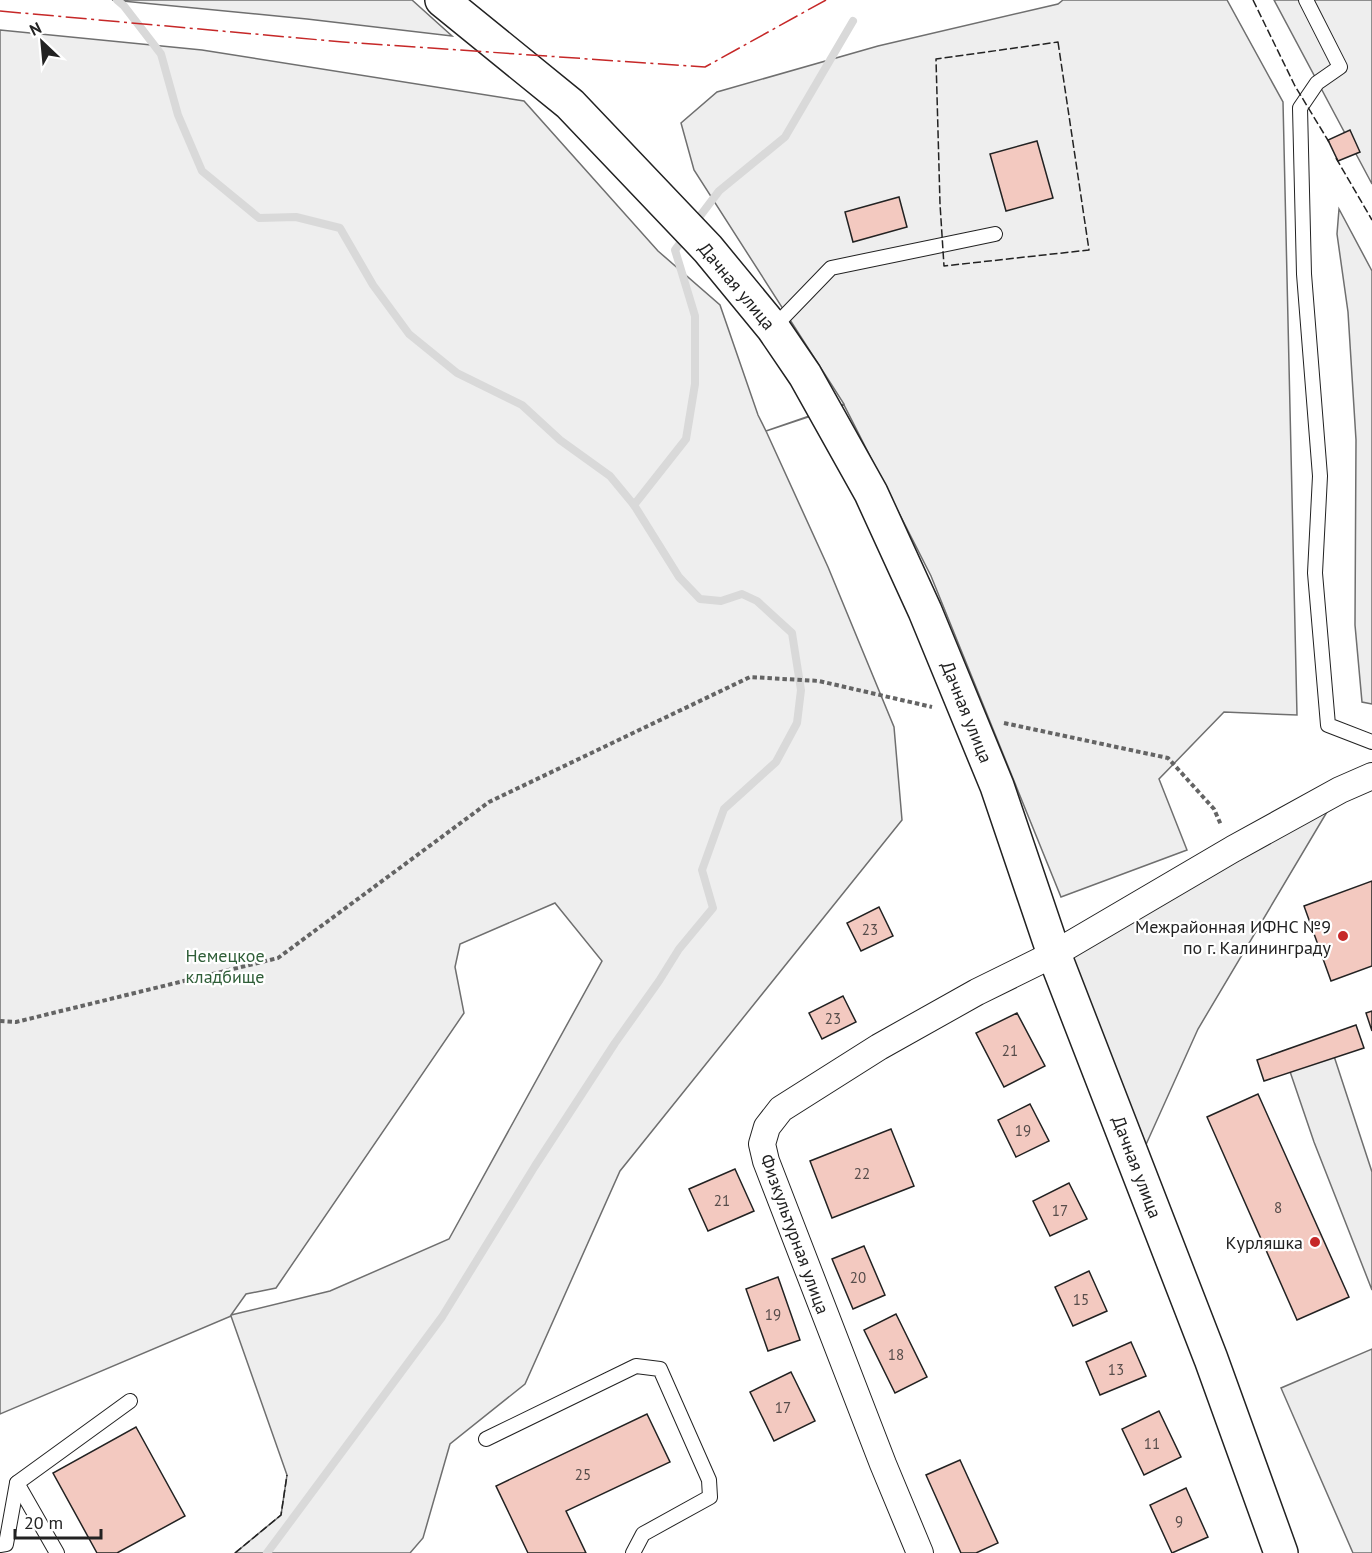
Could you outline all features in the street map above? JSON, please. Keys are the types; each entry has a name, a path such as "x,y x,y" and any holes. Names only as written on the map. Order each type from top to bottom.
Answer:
{"street":[{"name":"Дачная улица","path":"442,0 570,104 708,249 773,327 805,375 871,493 925,611 997,786 1054,954 1211,1359 1281,1553"},
{"name":"Физкультурная улица","path":"920,1553 883,1464 766,1161 762,1144 767,1127 781,1109 888,1042 977,992 1054,954 1233,849 1340,790 1372,776"}],"lane":[{"path":"1306,0 1340,67 1317,83 1300,108 1304,274 1320,476 1315,573 1328,724 1372,742"},
{"path":"773,327 831,268 995,234"},
{"path":"486,1439 636,1366 660,1369 709,1480 710,1497 643,1534 633,1553"},
{"path":"0,1545 6,1544 17,1483 130,1401"},
{"path":"17,1483 57,1553"}],"path":[{"path":"0,1022 16,1022 278,958 489,802 750,677 819,681 1168,758 1214,809 1233,849"}],"green space":[{"path":"112,0 412,0 452,36 307,19"},
{"path":"1063,0 1227,0 1283,102 1297,715 1224,712 1159,779 1187,850 1061,897 931,576 844,405 766,431 844,404 694,170 681,123 717,92 878,46 1058,4"},
{"path":"1274,0 1372,0 1372,184"},
{"name":"Немецкое кладбище","path":"0,30 202,50 524,101 658,251 720,305 758,415 828,567 894,727 902,820 620,1171 525,1384 450,1444 423,1538 410,1553 235,1553 281,1515 287,1475 231,1316 0,1414","holes":["555,903 602,961 449,1239 330,1291 231,1315 246,1294 276,1288 464,1013 455,967 460,944"]},
{"path":"1339,209 1372,271 1372,704 1362,702 1355,625 1356,440 1348,312 1337,234"}],"shaded area":[{"path":"1340,790 1198,1029 1144,1149 1060,958"},
{"path":"1332,1050 1372,1172 1372,1290 1314,1142 1283,1051"},
{"path":"1372,1349 1372,1553 1353,1553 1281,1388"}],"building":[{"path":"1350,130 1360,152 1338,161 1328,140"},
{"path":"1037,141 1053,198 1006,211 990,154"},
{"path":"899,197 907,227 853,242 845,212"},
{"name":"Межрайонная ИФНС №9 по г. Калининграду","path":"1372,881 1372,966 1331,981 1304,906"},
{"path":"879,907 893,936 861,951 847,923"},
{"path":"843,996 856,1022 822,1039 809,1013"},
{"path":"1372,1011 1372,1031 1366,1013"},
{"path":"1017,1013 1045,1066 1004,1087 976,1033"},
{"path":"1356,1025 1364,1048 1264,1081 1257,1060"},
{"path":"1258,1094 1349,1297 1297,1320 1207,1117"},
{"path":"1030,1104 1049,1141 1016,1157 998,1120"},
{"path":"891,1129 914,1186 832,1218 810,1161"},
{"path":"735,1169 754,1211 708,1231 689,1189"},
{"path":"1069,1183 1087,1219 1050,1236 1033,1201"},
{"path":"864,1246 885,1295 853,1309 832,1259"},
{"path":"1089,1271 1107,1311 1073,1326 1055,1287"},
{"path":"778,1277 800,1340 768,1351 746,1289"},
{"path":"896,1314 927,1377 895,1393 864,1330"},
{"path":"1131,1342 1146,1376 1100,1395 1086,1362"},
{"path":"791,1372 815,1421 774,1441 750,1392"},
{"path":"1159,1411 1181,1457 1144,1475 1122,1429"},
{"path":"647,1414 670,1462 566,1511 586,1553 528,1553 496,1486"},
{"path":"136,1427 185,1516 117,1553 97,1553 53,1473"},
{"path":"960,1460 998,1543 976,1553 961,1553 926,1475"},
{"path":"1186,1488 1208,1537 1172,1553 1150,1505"}],"waterway":[{"path":"117,0 161,54 178,115 202,171 259,218 296,217 340,228 373,285 409,334 457,373 522,405 560,440 610,476 634,505 679,577 700,599 721,601 742,594 757,601 792,633 801,690 797,723 776,762 724,809 702,870 713,908 679,949 615,1043 535,1166 442,1317 267,1553"},
{"path":"694,224 719,191 785,137 853,21"},
{"path":"634,505 686,439 695,384 695,316 675,250 687,234"}],"fence":[{"path":"1253,0 1295,86 1329,142"},
{"path":"1058,42 1089,250 944,266 936,59 1058,42"},
{"path":"1336,158 1372,220"},
{"path":"235,1553 281,1515 287,1475"}],"power":[{"path":"0,11 343,42 705,67 826,0"}],"place":[{"name":"Межрайонная ИФНС №9 по г. Калининграду","path":"1343,936"},
{"name":"Курляшка","path":"1315,1242"}]}
